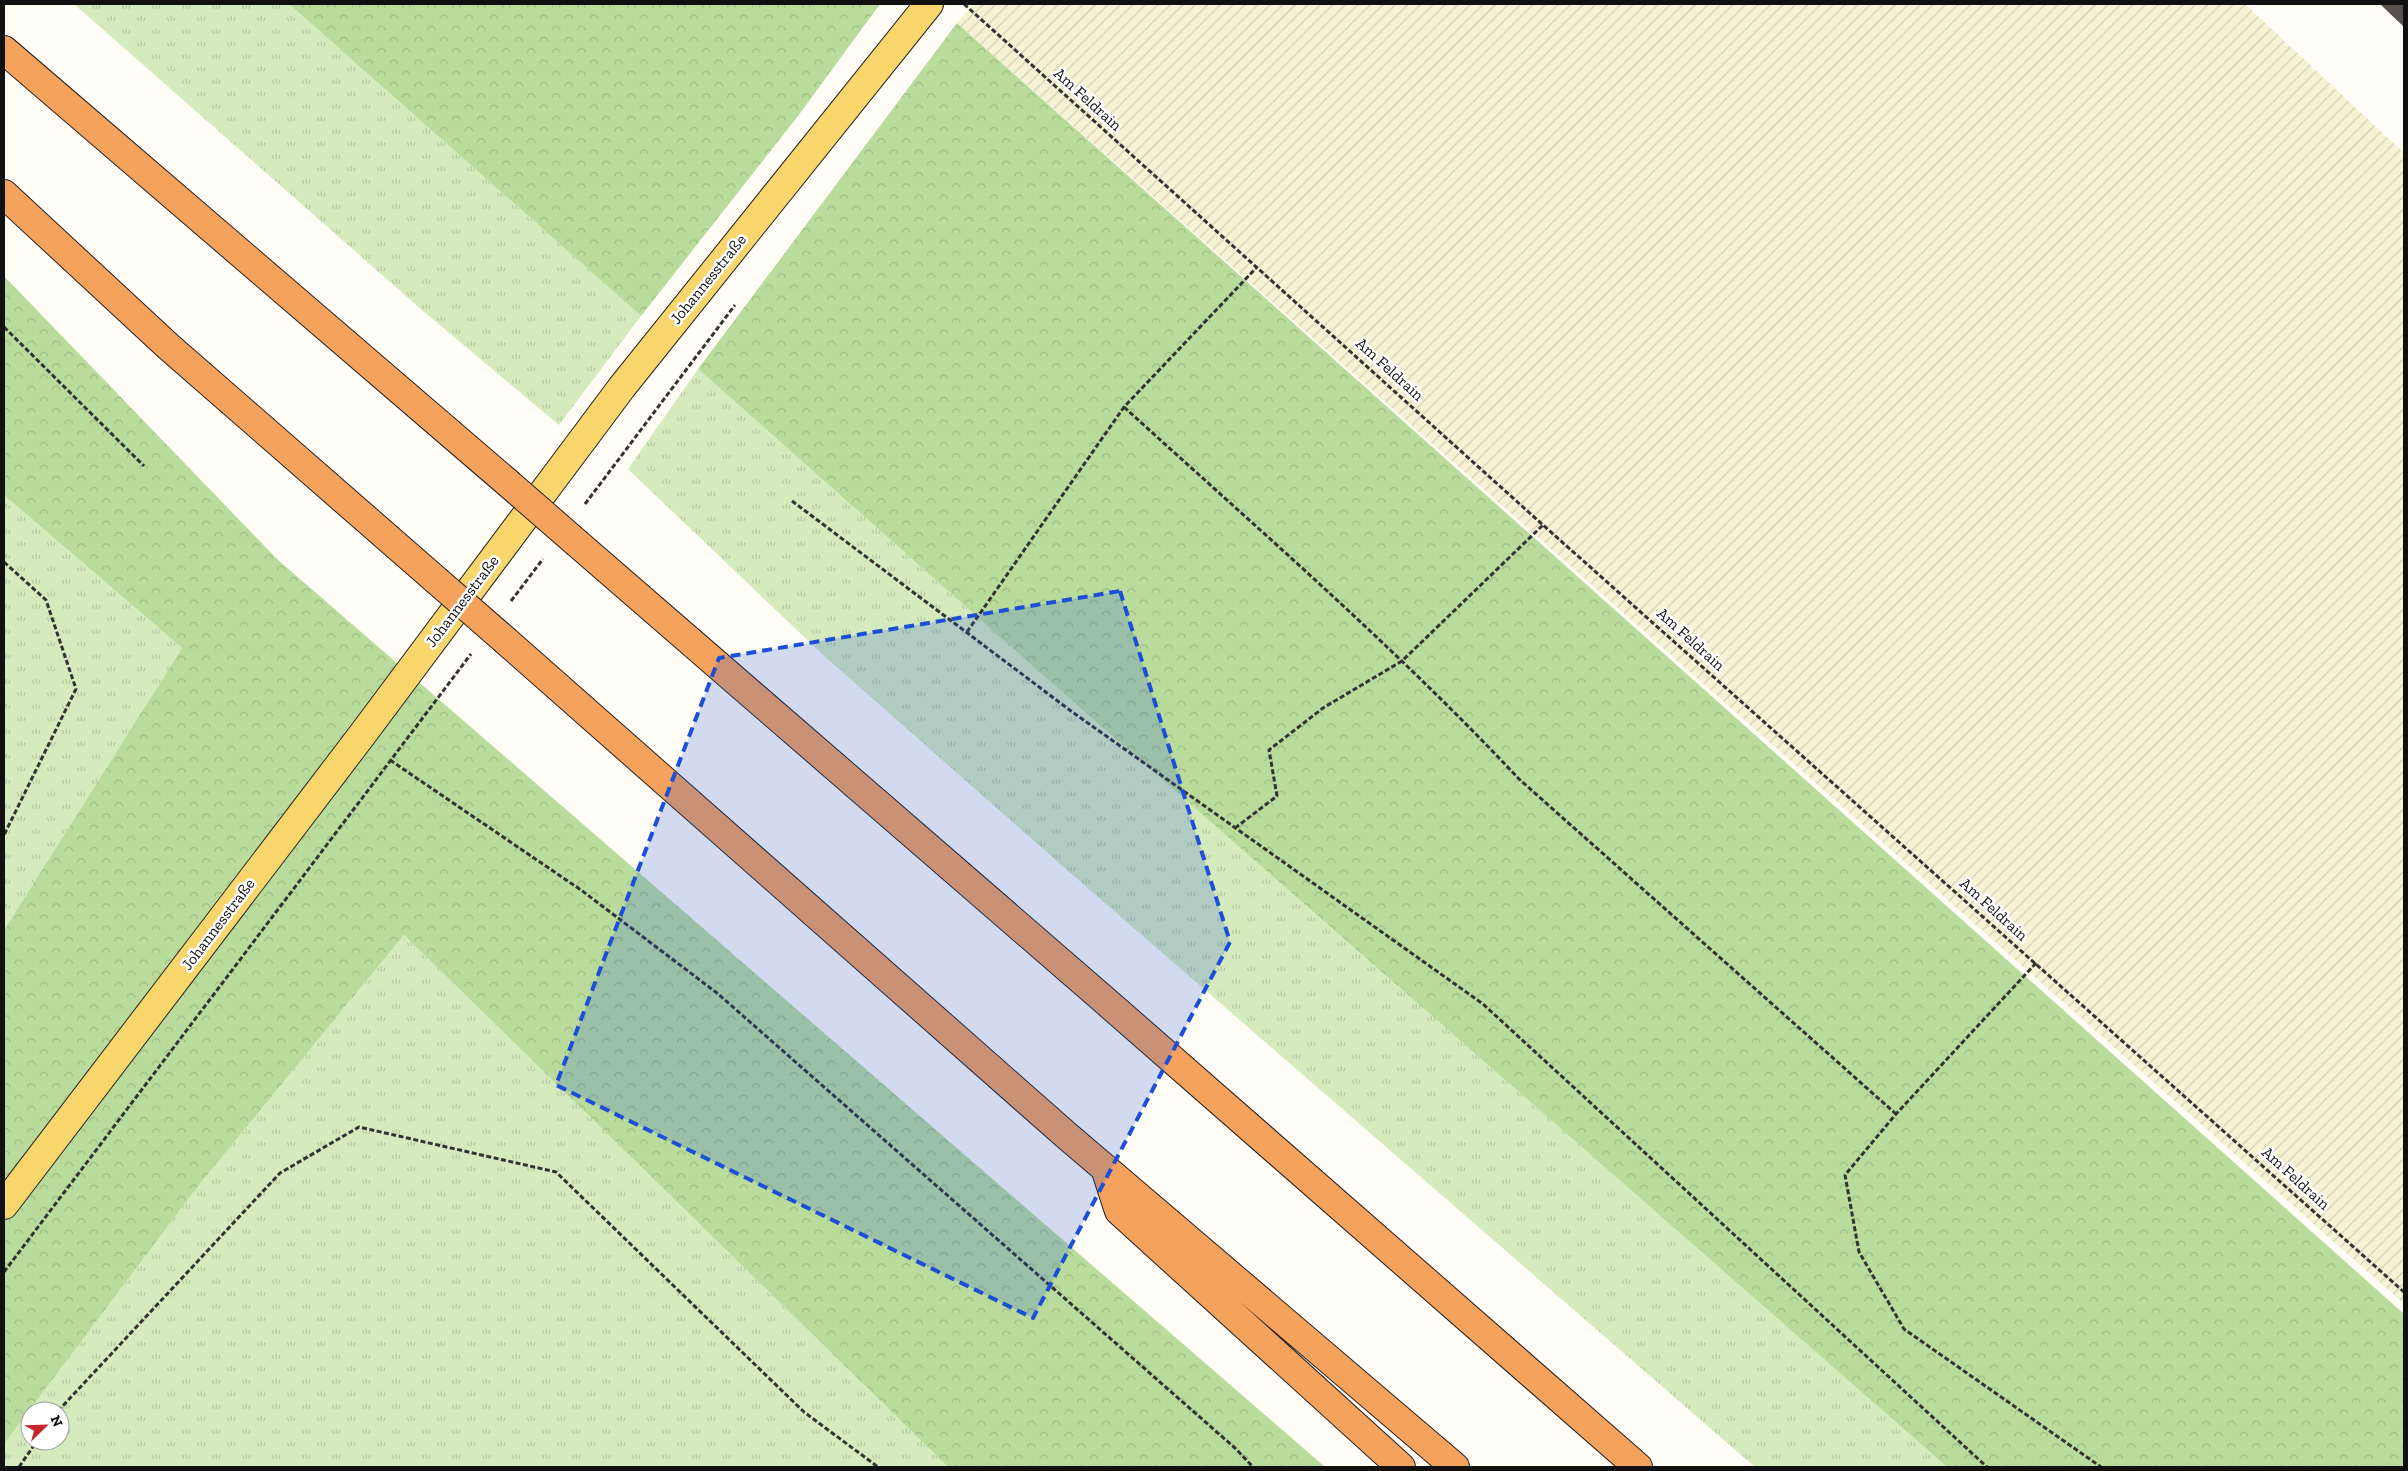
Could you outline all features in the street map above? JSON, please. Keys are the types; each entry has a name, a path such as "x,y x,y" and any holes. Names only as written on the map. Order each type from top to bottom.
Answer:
{"highway":[{"path":"4,50 508,483 1102,998 1638,1467"},
{"path":"4,194 169,347 1105,1168 1456,1467"},
{"path":"1105,1168 1119,1211 1402,1467"}],"main road":[{"name":"Johannesstraße","path":"4,1205 362,735 637,367 929,4"}],"path":[{"name":"Am Feldrain","path":"964,4 1543,524 2404,1292"},
{"path":"967,632 1124,407 1257,267"},
{"path":"4,327 144,466"},
{"path":"1124,407 1402,661 1462,719 1519,779 1896,1114"},
{"path":"792,501 1072,711 1483,1004 1987,1467"},
{"path":"1235,828 1277,796 1269,750 1323,708 1402,661 1543,524"},
{"path":"4,562 46,600 76,689 4,835"},
{"path":"362,735 391,761 582,890 717,993 1220,1435 1252,1467"},
{"path":"2036,963 1896,1114 1845,1175 1859,1252 1904,1329 2101,1467"},
{"path":"67,1401 280,1173 359,1127 556,1172 804,1412 878,1467"},
{"path":"19,1467 30,1451"}],"highlighted area":[{"path":"1120,591 1230,942 1033,1318 556,1085 719,658"}],"shaded area":[{"path":"973,4 2245,4 2404,153 2404,1304 957,23"}],"green space":[{"path":"74,4 289,4 641,316 559,425 423,311"},
{"path":"289,4 880,4 798,116 641,316"},
{"path":"957,23 2404,1314 2404,1467 1947,1467 1037,670 698,369"},
{"path":"4,276 278,560 1325,1467 948,1467 404,935 199,1185 36,1401 20,1401 20,1423 4,1444 4,930 182,648 4,495"},
{"path":"698,369 1037,670 1947,1467 1755,1467 1091,891 822,654 628,469"},
{"path":"4,495 182,648 4,930"},
{"path":"404,935 948,1467 4,1467 4,1444 20,1423 20,1451 70,1451 70,1401 36,1401 199,1185"}],"building":[{"path":"2380,4 2404,4 2404,27"}]}
